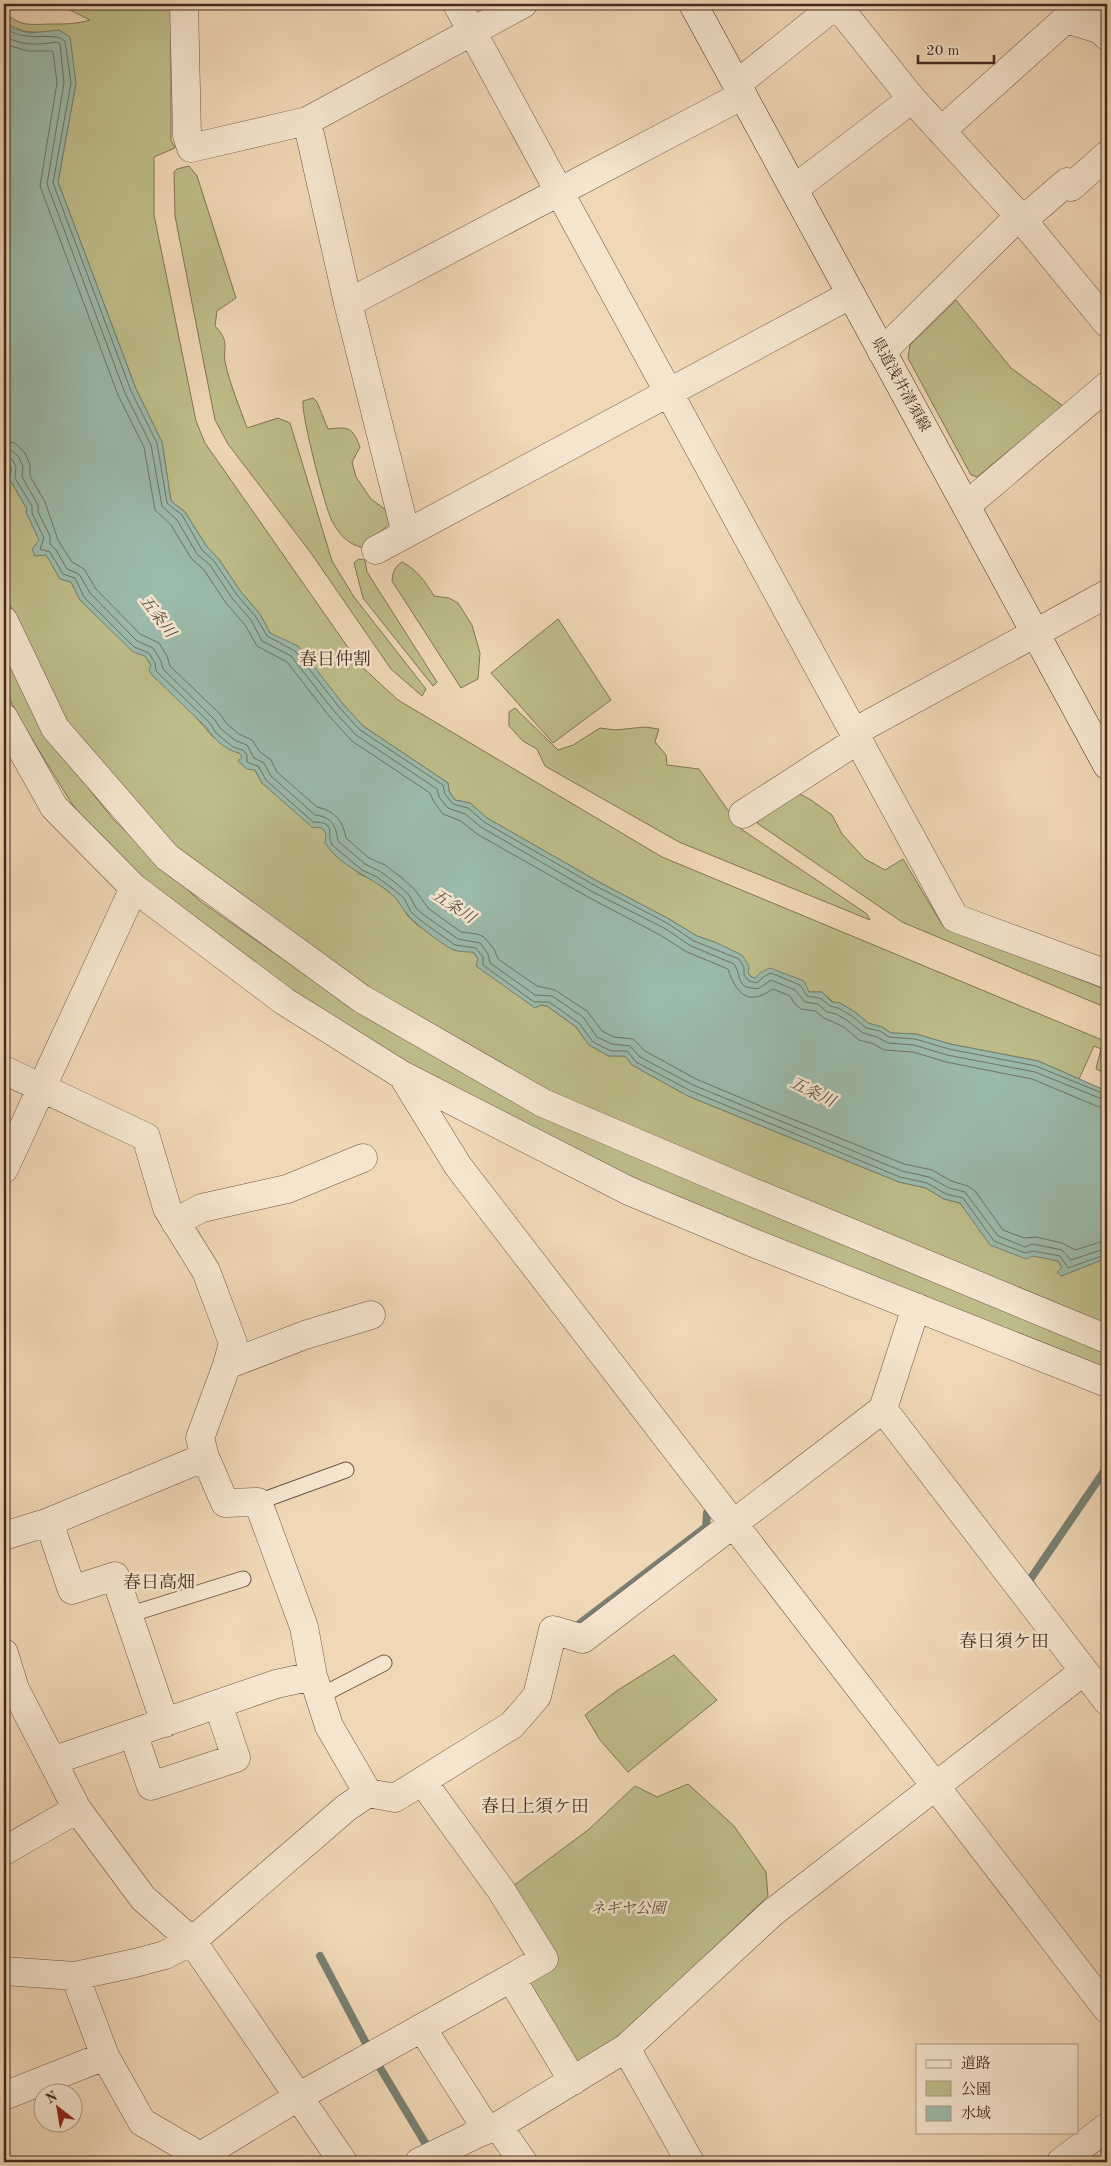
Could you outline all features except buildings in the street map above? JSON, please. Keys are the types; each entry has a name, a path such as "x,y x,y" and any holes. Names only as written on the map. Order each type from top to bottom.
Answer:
{"street":[{"path":"184,4 187,135 191,148 307,122 523,4"},
{"path":"457,4 955,918 1107,974"},
{"name":"県道浅井清須線","path":"693,4 1107,766"},
{"path":"348,303 560,192 740,90 836,4 912,99 1021,218 1107,323"},
{"path":"941,130 1066,19 1105,24"},
{"path":"794,189 912,99"},
{"path":"307,122 348,303 406,534"},
{"path":"882,352 1021,218 1067,182 1071,187 1107,156"},
{"path":"376,550 850,295"},
{"path":"966,506 1107,386"},
{"path":"743,814 856,736 1107,594"},
{"path":"4,621 55,728 168,857 362,999 543,1103 732,1184 1107,1339"},
{"path":"4,718 54,807"},
{"path":"4,746 54,807 134,888 284,1001 402,1075 630,1191 756,1244 1107,1383"},
{"path":"4,1169 134,888"},
{"path":"4,1070 146,1137 167,1208 206,1271 233,1343 227,1365 200,1438 205,1457 225,1503 258,1502 304,1627 317,1686 329,1726 368,1793"},
{"path":"402,1075 458,1166 1107,2009"},
{"path":"175,1222 202,1208 287,1189 363,1158"},
{"path":"4,1970 75,1976 157,1957 192,1941 346,1808 368,1793 395,1798 512,1725 536,1696 553,1630 583,1639 883,1409 916,1307"},
{"path":"227,1365 305,1335 371,1315"},
{"path":"883,1409 1107,1701"},
{"path":"4,1536 49,1522 205,1457"},
{"path":"49,1522 72,1590 115,1576 165,1723"},
{"path":"4,1653 15,1689 77,1809 143,1898 192,1941 343,2162"},
{"path":"419,2162 493,2128 626,2048 772,1913 1084,1671"},
{"path":"52,1761 276,1684 317,1686"},
{"path":"133,1733 151,1786 236,1758 218,1704"},
{"path":"75,1976 105,2056 142,2122 200,2159 298,2097 544,1959 501,1890 422,1780"},
{"path":"4,1850 77,1809"},
{"path":"511,1978 573,2081"},
{"path":"422,2028 493,2128 523,2162"},
{"path":"626,2048 690,2162"},
{"path":"4,2096 105,2056"},
{"path":"1061,2162 1107,2127"}],"lane":[{"path":"258,1502 346,1470"},
{"path":"128,1615 243,1580"},
{"path":"317,1686 384,1663"}],"green space":[{"path":"58,4 171,4 171,140 175,148 154,157 154,215 196,421 205,443 361,666 398,700 662,857 1107,1042 1107,1074 1096,1069 1101,1049 1094,1046 1079,1079 1038,1061 950,1044 916,1034 891,1033 882,1027 868,1023 840,1003 833,1002 822,992 809,992 751,977 717,943 697,936 597,881 487,818 470,803 455,800 449,791 448,783 363,726 281,639 270,633 260,614 241,592 218,558 207,547 185,512 171,501 162,442 136,389 58,182 76,83 59,30 44,32 23,31 4,21 4,12 16,21 27,24 71,23 90,20"},
{"path":"189,166 197,176 236,298 217,311 215,326 225,342 226,366 247,428 278,418 290,423 332,561 354,597 426,689 422,696 391,669 311,553 228,444 215,420 175,216 174,172 177,169"},
{"path":"956,300 1011,368 1063,406 977,477 971,475 908,358 910,345"},
{"path":"313,398 317,402 328,429 345,428 354,435 360,447 352,462 356,477 371,499 390,513 393,519 363,548 353,544 338,531 324,499 303,409 303,401"},
{"path":"4,458 12,469 9,478 27,509 26,512 60,579 71,582 80,600 145,656 213,737 239,753 243,757 239,761 255,770 262,783 324,829 359,874 375,881 390,893 400,902 407,915 416,924 454,950 473,952 478,959 541,1005 547,1006 576,1027 589,1045 609,1056 625,1056 632,1065 688,1096 899,1182 926,1188 944,1199 960,1203 991,1245 1058,1261 1062,1268 1061,1276 1107,1258 1107,1328 552,1097 367,992 152,831 108,778 67,721 4,593"},
{"path":"359,559 365,560 367,572 437,682 433,686 363,598 354,563"},
{"path":"402,562 420,576 434,596 449,598 458,603 472,625 480,653 478,679 461,688 392,581 394,570"},
{"path":"558,619 611,700 553,743 491,673"},
{"path":"4,642 46,735 113,819 200,901 354,1009 1107,1349 1107,1373 627,1179 359,1040 118,861 72,804 21,721 4,689"},
{"path":"515,708 558,750 573,745 600,728 615,730 645,727 659,729 655,742 666,755 667,765 699,769 741,829 867,914 870,920 679,842 545,766 537,749 523,741 509,726 509,712"},
{"path":"798,793 832,815 842,834 865,859 885,870 903,859 943,926 1107,990 1107,1008 902,922 757,823 760,817"},
{"path":"674,1655 717,1700 628,1772 600,1740 585,1715 618,1690"},
{"name":"ネギヤ公園","path":"688,1784 734,1826 766,1872 768,1896 623,2035 582,2061 569,2061 527,1981 554,1965 513,1886 588,1830 635,1786 657,1797"}],"water":[{"name":"五条川","path":"4,21 14,29 30,33 59,30 70,37 76,83 58,182 136,389 162,442 171,501 185,512 207,547 218,558 241,592 260,614 270,633 298,646 343,704 363,726 448,783 449,791 455,800 470,803 487,818 697,936 742,955 749,966 748,972 751,977 755,978 770,968 804,981 809,992 822,992 832,1002 840,1003 868,1023 882,1027 891,1033 916,1034 950,1044 1038,1061 1107,1091 1107,1258 1061,1276 1057,1272 1062,1268 1058,1261 1033,1256 1026,1259 990,1245 960,1203 944,1199 926,1188 899,1182 688,1096 632,1065 625,1056 609,1056 589,1045 576,1027 547,1006 541,1005 535,1008 476,966 478,959 473,952 454,950 437,940 411,919 389,892 338,858 325,843 326,834 322,829 319,827 313,828 262,783 255,770 247,769 238,761 242,757 239,753 220,743 152,675 149,670 151,665 145,656 133,652 80,600 71,582 60,579 46,555 35,556 32,549 39,540 26,512 27,509 9,478 12,469 4,458"}],"waterway":[{"path":"1033,1587 1029,1581 1107,1467"},
{"path":"574,1628 706,1527 707,1513"},
{"path":"320,1956 369,2049"},
{"path":"376,2061 427,2146 433,2144"}],"district":[{"name":"春日仲割","path":"335,660"},
{"name":"春日高畑","path":"159,1583"},
{"name":"春日須ケ田","path":"1004,1642"},
{"name":"春日上須ケ田","path":"535,1807"}]}
